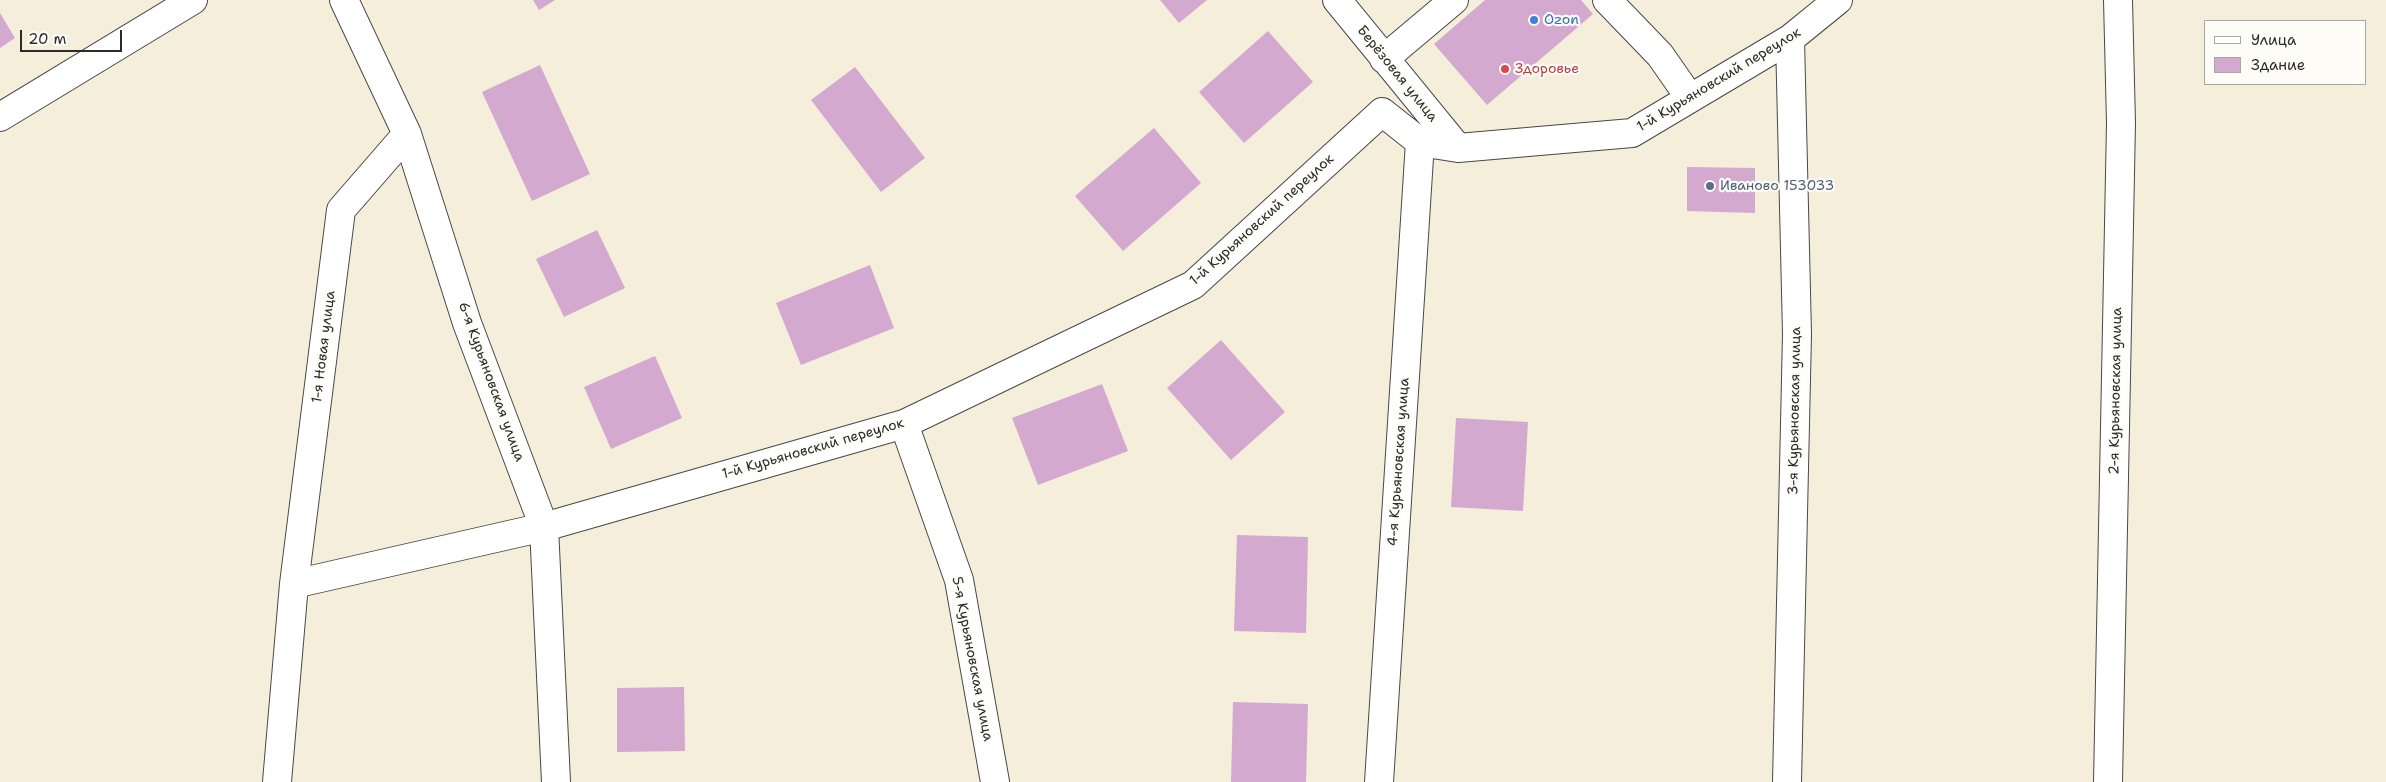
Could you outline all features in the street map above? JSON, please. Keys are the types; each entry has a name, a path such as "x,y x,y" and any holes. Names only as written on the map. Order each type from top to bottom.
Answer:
{"street":[{"path":"0,117 194,0"},
{"name":"6-я Курьяновская улица","path":"344,0 407,134 467,323 544,526 556,782"},
{"name":"Берёзовая улица","path":"1337,0 1458,148"},
{"path":"1384,59 1454,0"},
{"path":"1607,0 1660,55 1690,98"},
{"name":"1-й Курьяновский переулок","path":"544,526 904,424 1193,285 1382,112 1420,142 1458,148 1632,133 1790,39 1838,0"},
{"name":"2-я Курьяновская улица","path":"2108,782 2121,124 2118,0"},
{"name":"3-я Курьяновская улица","path":"1787,782 1797,334 1790,39"},
{"name":"1-я Новая улица","path":"277,782 294,584 341,210 407,134"},
{"name":"4-я Курьяновская улица","path":"1379,782 1420,142"},
{"name":"5-я Курьяновская улица","path":"904,424 960,580 995,782"},
{"path":"294,584 544,526"}],"building":[{"path":"533,0 555,0 539,10"},
{"path":"1160,0 1207,0 1179,23"},
{"path":"1485,0 1581,0 1593,14 1487,105 1434,44"},
{"path":"0,13 15,38 0,48"},
{"path":"1268,31 1313,82 1244,143 1199,92"},
{"path":"540,65 590,174 532,201 482,92"},
{"path":"855,67 925,158 881,192 811,100"},
{"path":"1154,128 1201,183 1123,251 1075,196"},
{"path":"1687,167 1755,168 1755,213 1687,211"},
{"path":"597,230 625,288 564,317 536,259"},
{"path":"870,265 894,328 801,365 776,303"},
{"path":"1221,340 1285,412 1231,460 1167,388"},
{"path":"655,356 682,418 611,449 584,387"},
{"path":"1102,384 1128,451 1038,485 1012,418"},
{"path":"1456,418 1528,422 1523,511 1451,507"},
{"path":"1237,535 1308,537 1306,633 1234,631"},
{"path":"684,687 685,751 617,752 617,688"},
{"path":"1233,702 1308,704 1306,782 1231,782"}],"place":[{"name":"Ozon","path":"1534,20"},
{"name":"Здоровье","path":"1505,69"},
{"name":"Иваново 153033","path":"1710,186"}]}
